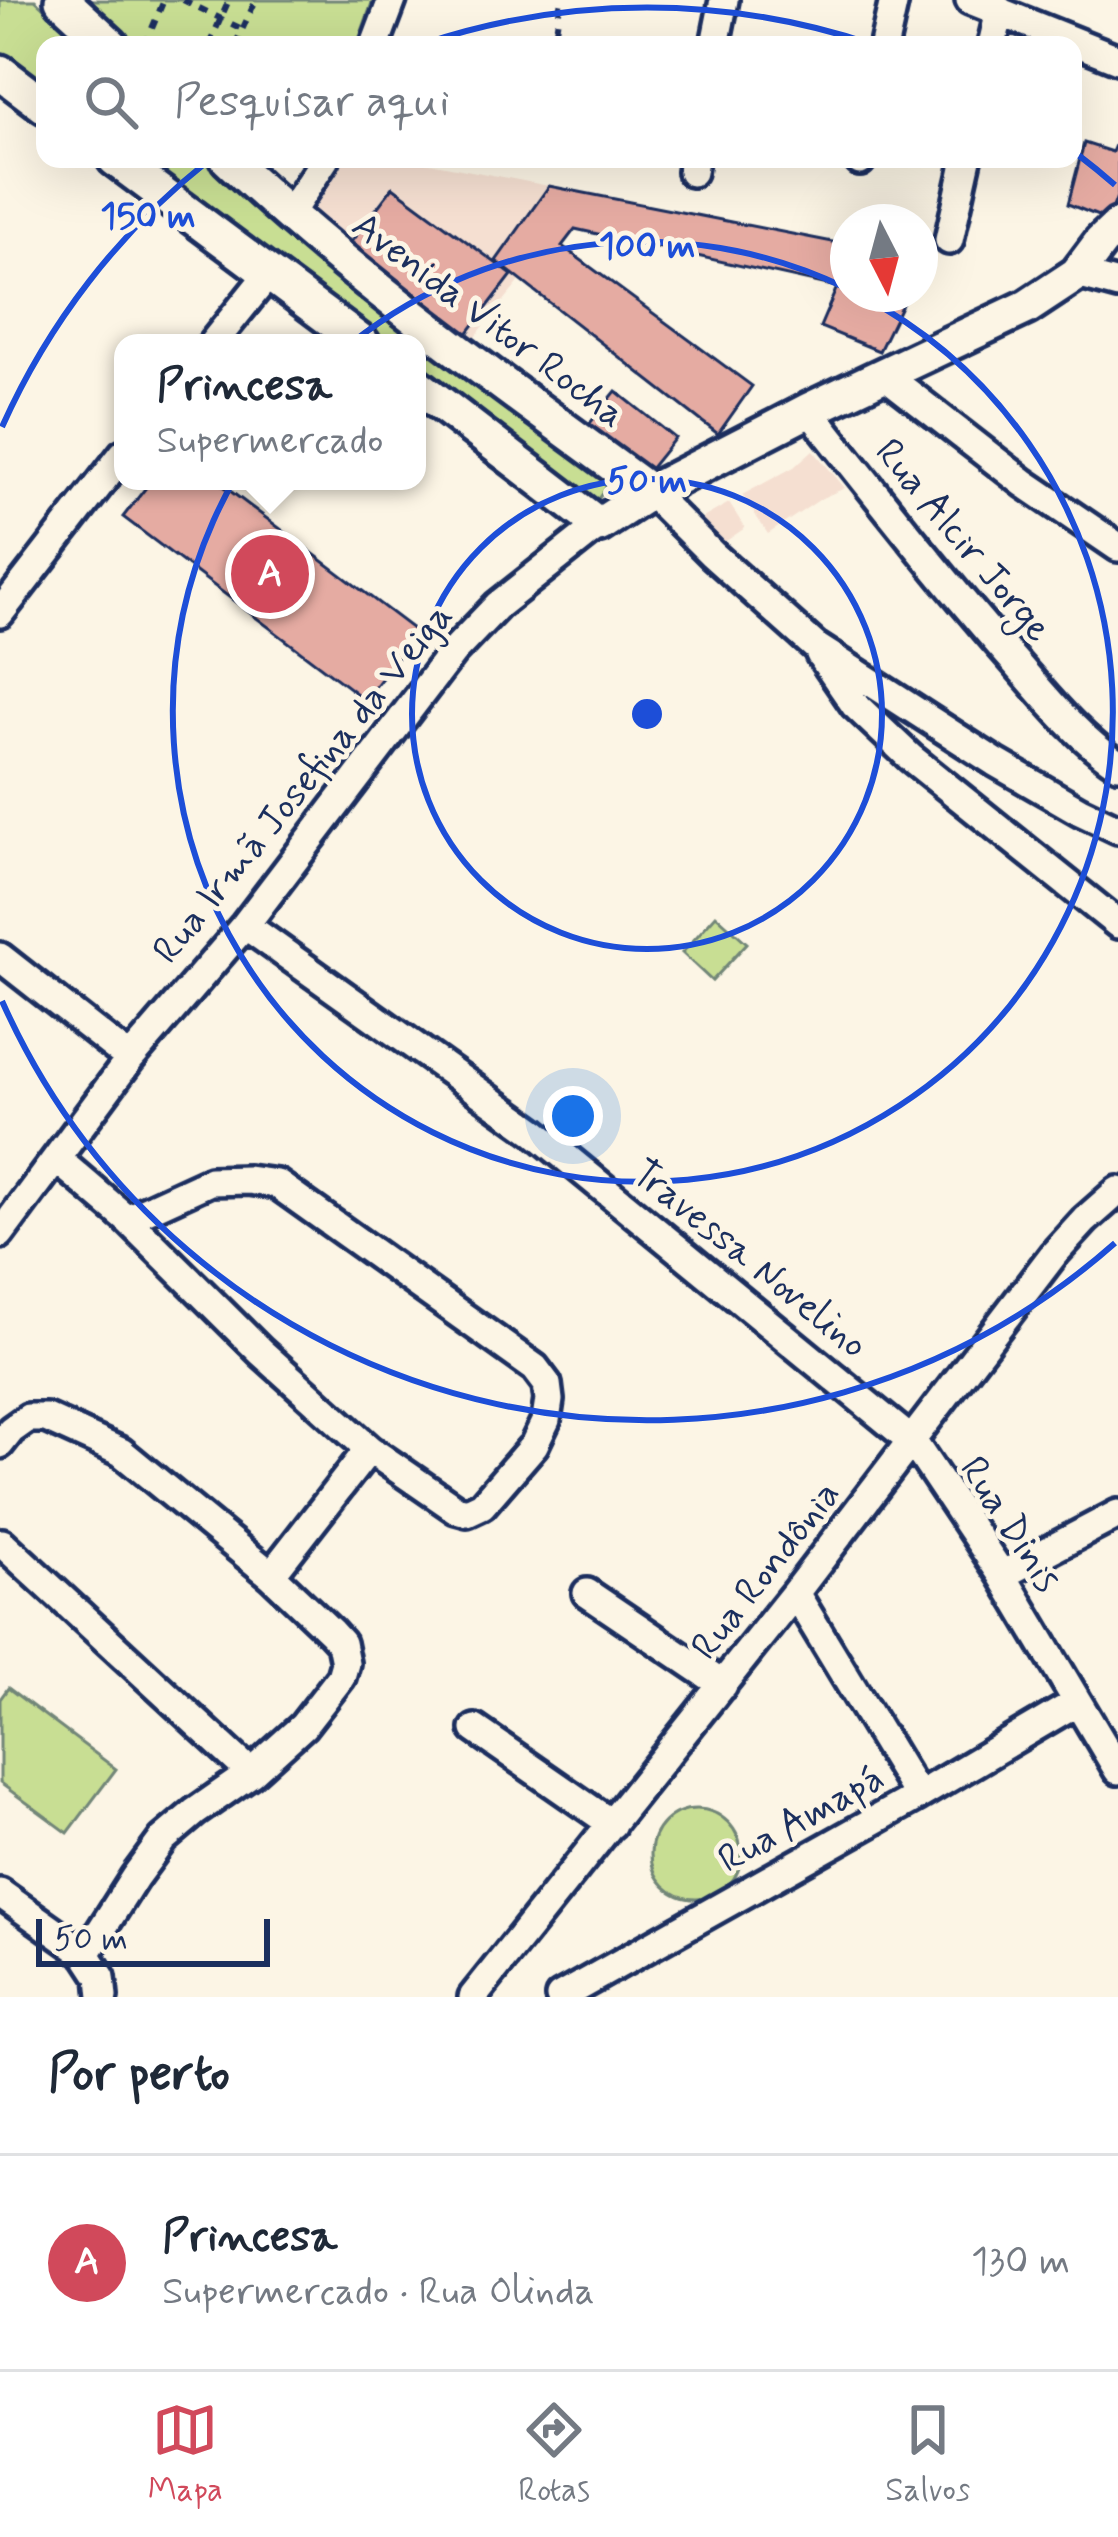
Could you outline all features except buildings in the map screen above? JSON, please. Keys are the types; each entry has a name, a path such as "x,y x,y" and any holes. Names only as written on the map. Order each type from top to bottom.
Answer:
{"street":[{"path":"62,0 100,36"},
{"path":"379,36 392,0"},
{"path":"717,36 724,0"},
{"path":"886,36 894,0"},
{"path":"972,0 1063,36"},
{"path":"994,36 1000,10"},
{"path":"1082,44 1118,59"},
{"path":"0,73 36,99"},
{"path":"127,168 350,334"},
{"name":"Avenida Vitor Rocha","path":"237,168 288,216 452,346 650,491"},
{"path":"288,216 319,168"},
{"path":"949,240 965,168"},
{"name":"Rua Irmã Josefina da Veiga","path":"0,1234 130,1059 245,925 452,653 498,605 650,491 1027,307 1077,274 1118,226"},
{"path":"220,334 270,272"},
{"path":"1077,274 1118,285"},
{"path":"885,375 1024,483 1118,547"},
{"path":"426,392 599,525"},
{"name":"Rua Alcir Jorge","path":"809,410 950,588 1056,708 1118,764"},
{"path":"0,613 114,466"},
{"path":"650,491 815,646 995,762 1118,829"},
{"path":"815,646 855,705 911,758 1118,924"},
{"name":"Travessa Novelino","path":"245,925 535,1132 913,1442"},
{"path":"0,957 130,1059"},
{"path":"58,1160 127,1219 261,1352 369,1449 456,1509 476,1510 534,1445 547,1420 547,1384 535,1368 277,1184 210,1181 127,1219"},
{"name":"Rua Rondônia","path":"473,1997 795,1594 1053,1255 1118,1191"},
{"path":"0,1444 28,1418 46,1418 121,1452 271,1575 332,1632 341,1643 345,1663 341,1677 303,1726 251,1773 164,1839 86,1954"},
{"name":"Rua Dinis","path":"913,1442 1002,1575 1118,1770"},
{"path":"271,1575 369,1449"},
{"path":"1002,1575 1118,1514"},
{"path":"1,1542 251,1773"},
{"path":"587,1593 723,1685"},
{"path":"795,1594 919,1796"},
{"name":"Rua Amapá","path":"560,1997 1077,1702"},
{"path":"475,1729 612,1824"},
{"path":"0,1893 86,1954 101,1977 104,1997"}],"path":[{"path":"149,36 164,0"},
{"path":"183,0 242,29"},
{"path":"213,36 229,0"},
{"path":"239,36 256,0"},
{"path":"556,29 560,0"}],"shaded area":[{"path":"337,168 456,168 549,186 496,260 520,281 467,347 307,222"},
{"path":"813,450 845,488 768,534 742,495 794,467"},
{"path":"729,503 745,528 716,548 694,523"}],"green space":[{"path":"0,0 35,0 74,36 36,36 36,82 0,55"},
{"path":"73,0 373,0 360,36 111,36"},
{"path":"148,168 215,168 287,235 412,334 364,334"},
{"path":"426,345 605,481 598,499 586,504 426,382"},
{"path":"716,915 747,943 712,981 682,953"},
{"path":"8,1688 116,1769 68,1833 0,1783 0,1699"},
{"path":"696,1809 727,1823 741,1854 727,1885 696,1899 665,1885 651,1854 665,1823"}],"place":[{"name":"Princesa","path":"270,574"}]}
